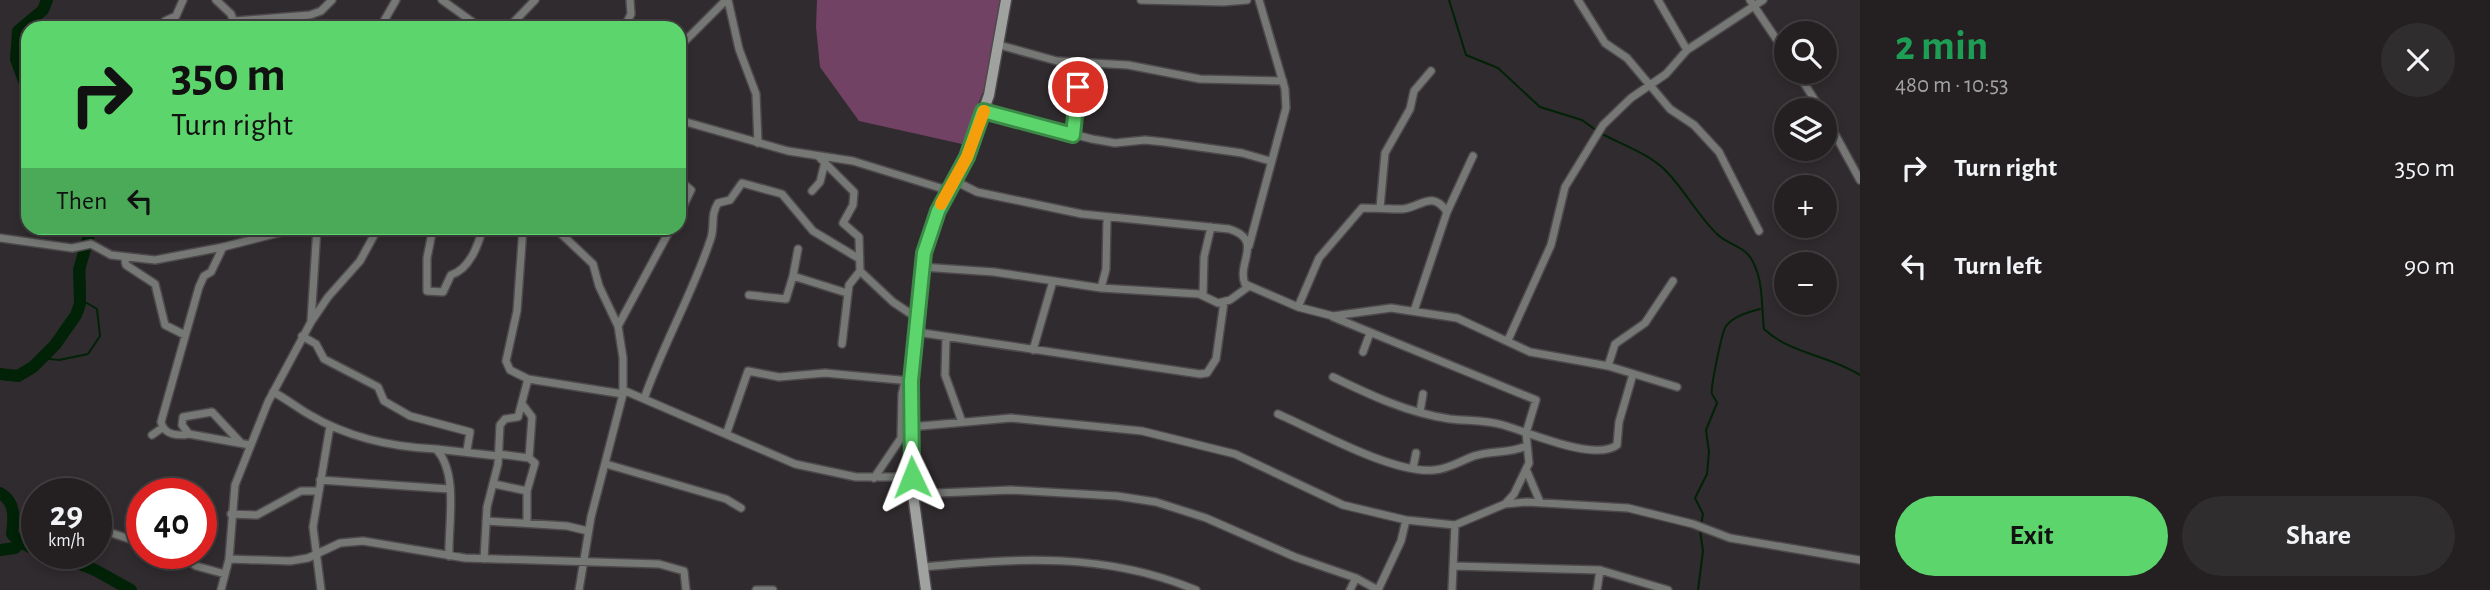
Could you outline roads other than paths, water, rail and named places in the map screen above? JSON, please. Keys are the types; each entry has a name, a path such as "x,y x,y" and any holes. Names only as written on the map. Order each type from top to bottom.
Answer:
{"street":[{"path":"165,21 176,16 183,0"},
{"path":"216,0 232,21"},
{"path":"265,21 310,15 321,11 332,0"},
{"path":"384,21 397,0"},
{"path":"442,0 471,21"},
{"path":"515,21 535,0"},
{"path":"628,21 631,14 630,0"},
{"path":"686,40 727,0"},
{"path":"727,0 739,49 756,94 758,143"},
{"path":"926,590 913,494 908,381 922,267 930,230 947,190 967,157 983,111 999,45 1006,0"},
{"path":"1141,0 1247,0"},
{"path":"1259,0 1283,81 1286,108 1270,161 1243,278 1248,287 1298,307 1332,316 1532,397 1537,404 1526,433 1526,446 1530,454 1514,494 1505,504"},
{"path":"1578,0 1605,43 1627,58 1670,109 1694,125 1719,152 1759,231"},
{"path":"1658,0 1687,50"},
{"path":"1508,340 1551,245 1568,182 1609,118 1666,74 1687,50 1752,3 1763,0"},
{"path":"1752,3 1774,36"},
{"path":"999,45 1057,61 1164,70 1200,79 1283,81"},
{"path":"1073,135 1081,63"},
{"path":"1380,208 1385,153 1410,109 1414,91 1431,71"},
{"path":"983,111 1073,135 1115,143 1144,140 1164,142 1242,153 1270,161"},
{"path":"686,122 758,143 853,161 947,190"},
{"path":"1837,138 1860,180"},
{"path":"818,156 854,192 853,205 843,223 859,237 860,271 893,302 917,318"},
{"path":"1414,311 1447,212 1473,156"},
{"path":"812,191 820,182 825,162"},
{"path":"953,180 977,192 1107,218 1229,229 1244,236 1248,251"},
{"path":"644,399 660,354 711,237 713,211 718,203 730,200 742,183 782,194 813,231 858,258"},
{"path":"686,186 691,190 686,200"},
{"path":"1298,307 1319,258 1362,208 1405,209 1423,200 1437,202 1447,212"},
{"path":"1101,288 1105,276 1107,218"},
{"path":"1203,295 1204,257 1211,227"},
{"path":"0,238 72,247 91,244 111,255 155,260 270,235"},
{"path":"311,322 317,235"},
{"path":"221,590 229,559 235,485 250,445 302,335 328,297 360,261 374,235"},
{"path":"432,235 427,258 427,291 432,293 443,292 451,275 458,273 471,257 480,235"},
{"path":"522,235 517,311 506,361 510,370 528,379 623,392 727,432 795,464 835,474 874,478 912,477"},
{"path":"562,235 593,264 599,286 618,326 623,348 623,392 588,531 579,590"},
{"path":"618,326 667,235"},
{"path":"152,435 162,428 199,287 204,276 211,272 223,247"},
{"path":"750,295 786,299 798,249"},
{"path":"124,257 125,265 155,284 165,325 185,335"},
{"path":"922,267 993,272 1101,288 1203,295 1224,302"},
{"path":"842,344 848,293 853,277 860,271"},
{"path":"793,276 848,293"},
{"path":"1033,350 1053,281"},
{"path":"1608,366 1615,344 1645,323 1673,281"},
{"path":"1224,302 1248,287"},
{"path":"916,332 1208,373 1216,359 1224,302"},
{"path":"1332,316 1371,309 1414,311 1471,322 1530,352 1608,366 1677,387"},
{"path":"1363,352 1370,333"},
{"path":"302,335 316,344 324,359 378,387 384,401 410,416 470,432 467,450"},
{"path":"946,338 945,375 962,422"},
{"path":"727,432 748,371 779,377 825,373 908,381"},
{"path":"1334,377 1380,400 1420,412 1490,422 1584,449 1614,448 1633,374"},
{"path":"484,559 488,497 494,484 502,421 516,419 523,405 528,379"},
{"path":"874,478 901,438 902,394 908,381"},
{"path":"273,393 330,426 379,443 529,458 535,463 527,491 527,523"},
{"path":"1420,412 1423,394"},
{"path":"523,405 529,411 533,423 529,458"},
{"path":"189,434 182,425 183,418 212,412 241,443"},
{"path":"1278,414 1385,461 1413,468 1443,469 1474,456 1514,452 1526,446"},
{"path":"910,428 962,422 1033,419 1080,427 1142,431 1235,454 1343,505 1406,520 1455,525 1505,504 1540,502 1628,508 1693,524 1742,541 1860,560"},
{"path":"321,590 314,555 313,527 330,426"},
{"path":"162,428 179,436 189,434 250,445"},
{"path":"436,449 444,457 449,489 452,516 449,556"},
{"path":"1413,468 1416,453"},
{"path":"606,464 726,499 741,508"},
{"path":"1526,469 1540,502"},
{"path":"320,480 449,489"},
{"path":"494,484 527,491"},
{"path":"913,494 1011,490 1140,499 1186,510 1295,557 1356,578 1378,590 1401,541 1406,520"},
{"path":"231,514 257,515 301,491 319,491"},
{"path":"486,521 588,531"},
{"path":"1451,590 1455,525"},
{"path":"229,559 290,561 314,555 340,543 363,541 449,556 484,559 659,564 684,571 687,590"},
{"path":"923,567 1016,558 1068,560 1166,579 1196,590"},
{"path":"1454,566 1600,570 1668,590"},
{"path":"207,569 225,574"},
{"path":"1597,590 1600,570"},
{"path":"1350,590 1356,578"},
{"path":"756,590 773,590"}],"waterway":[{"path":"30,21 43,10 47,0"},
{"path":"1449,0 1466,55 1498,68 1540,107 1582,120 1597,131"},
{"path":"21,28 18,31 16,59 21,73"},
{"path":"1602,134 1660,166 1718,235 1749,255 1760,285 1764,329 1786,344 1860,375"},
{"path":"0,374 18,376 33,367 55,345 76,315 80,304 79,270 89,235"},
{"path":"42,358 59,360 88,354 100,336 97,309 85,302 84,257"},
{"path":"1701,525 1703,514 1695,498 1707,474 1709,452 1706,430 1717,403 1712,390 1722,338 1726,326 1733,320 1760,309"},
{"path":"0,493 9,501 13,516 12,534 20,542 15,548 0,550"},
{"path":"1698,590 1703,551 1700,530"},
{"path":"92,569 131,590"}]}
